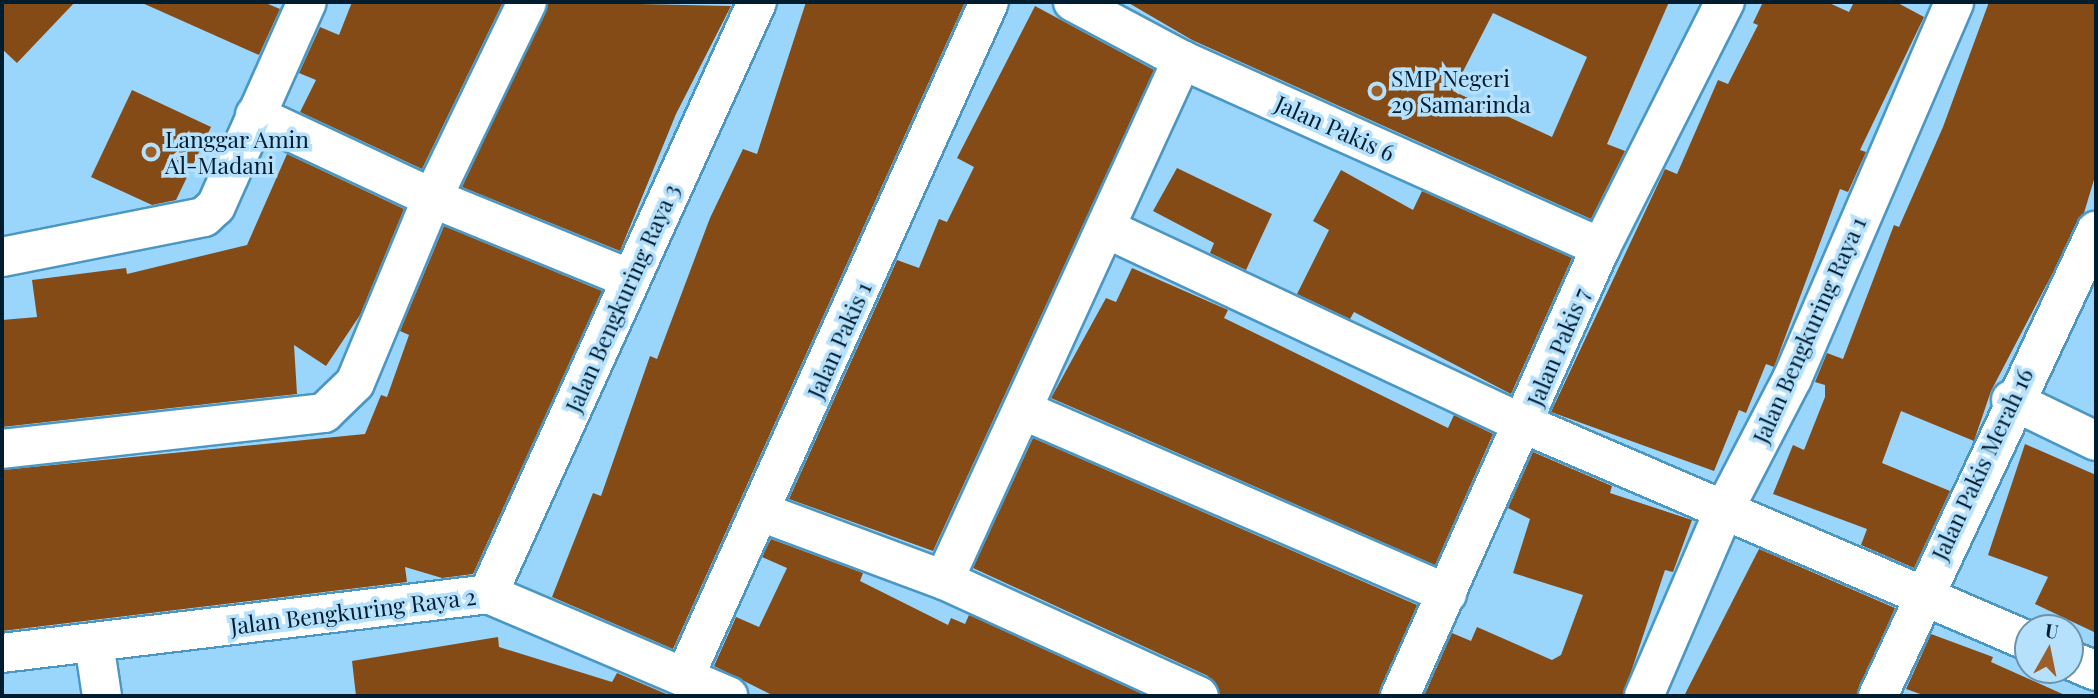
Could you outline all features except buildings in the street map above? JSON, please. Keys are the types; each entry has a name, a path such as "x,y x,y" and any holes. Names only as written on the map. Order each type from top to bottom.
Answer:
{"street":[{"path":"2,257 204,216 216,206 307,2"},
{"path":"2,449 324,413 355,383 432,198 527,2"},
{"name":"Jalan Bengkuring Raya 3","path":"488,594 758,2"},
{"name":"Jalan Pakis 1","path":"685,676 989,2"},
{"name":"Jalan Pakis 6","path":"1073,2 1182,60 1601,247"},
{"name":"Jalan Pakis 7","path":"1400,696 1601,247 1725,2"},
{"name":"Jalan Bengkuring Raya 1","path":"1644,696 1725,508 1792,379 1954,2"},
{"path":"944,580 1025,411 1182,60"},
{"path":"255,115 432,198 630,279"},
{"path":"1107,229 1524,424 1725,508 2014,635"},
{"name":"Jalan Pakis Merah 16","path":"1878,696 2011,400 2096,231"},
{"path":"2011,400 2096,441"},
{"path":"1025,411 1447,594"},
{"path":"761,512 944,580 1199,696"},
{"name":"Jalan Bengkuring Raya 2","path":"2,653 488,594 728,696"},
{"path":"94,643 102,696"}],"place":[{"name":"SMP Negeri 29 Samarinda","path":"1377,91"},
{"name":"Langgar Amin Al-Madani","path":"151,152"}]}
